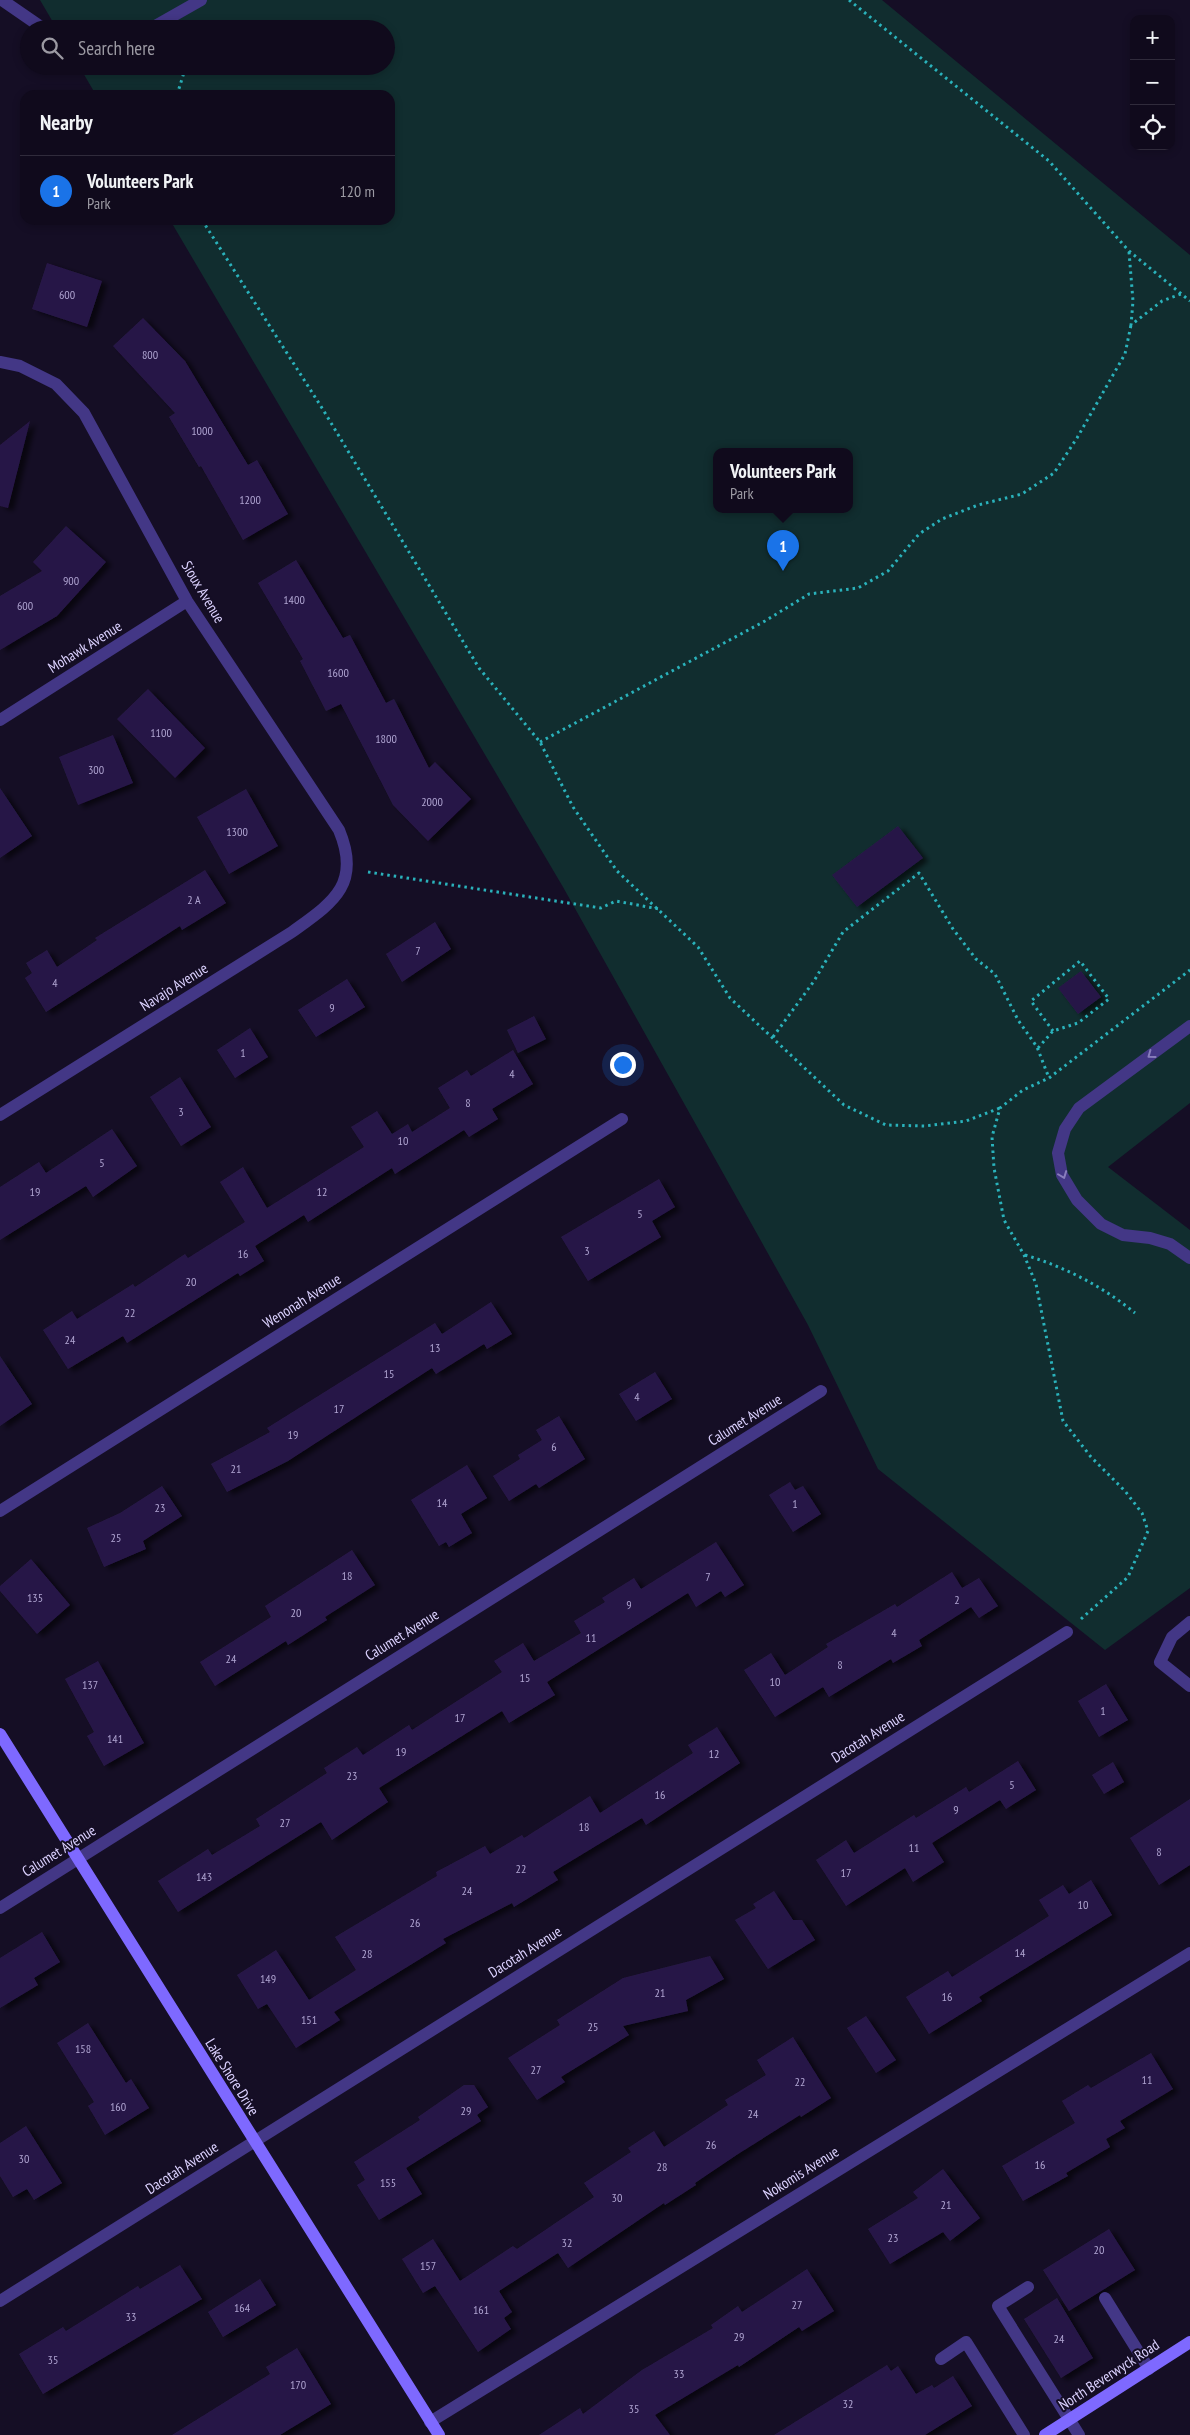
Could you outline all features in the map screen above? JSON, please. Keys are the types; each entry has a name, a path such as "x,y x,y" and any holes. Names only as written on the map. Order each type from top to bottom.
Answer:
{"street":[{"path":"2,0 31,20"},
{"path":"166,20 201,0"},
{"name":"Sioux Avenue","path":"0,362 26,369 56,384 84,413 188,601 339,830 347,849 347,869"},
{"name":"Mohawk Avenue","path":"0,720 188,601"},
{"name":"Navajo Avenue","path":"0,1115 292,932 330,905 342,885 347,869"},
{"path":"1190,1026 1079,1108 1065,1129 1058,1153 1062,1175 1077,1200 1101,1224 1123,1235 1150,1238 1170,1244 1190,1258"},
{"name":"Wenonah Avenue","path":"0,1512 622,1119"},
{"name":"Calumet Avenue","path":"0,1908 821,1391"},
{"path":"1190,1622 1172,1637 1160,1662 1190,1686"},
{"name":"Dacotah Avenue","path":"0,2301 1067,1632"},
{"name":"Lake Shore Drive","path":"0,1734 434,2431"},
{"name":"Nokomis Avenue","path":"434,2431 1190,1953"},
{"path":"1028,2287 998,2306 1079,2435"},
{"path":"1105,2298 1149,2369"},
{"path":"941,2359 966,2342 1024,2435"},
{"name":"North Beverwyck Road","path":"1045,2435 1190,2342"}],"path":[{"path":"848,0 1049,161 1129,252 1190,301"},
{"path":"179,90 183,75"},
{"path":"205,225 322,408 479,668 540,742 573,807 616,871 698,947 730,998 844,1105 886,1126 925,1126 966,1121 1000,1108 1023,1090 1049,1078 1190,970"},
{"path":"540,742 757,626 809,594 858,588 888,571 919,534 942,519 978,505 1022,494 1054,473 1077,438 1124,354 1131,325 1133,301 1129,252"},
{"path":"1131,325 1162,301 1181,294"},
{"path":"347,869 601,908 616,901 660,910"},
{"path":"773,1037 814,982 843,932 919,873 952,929 976,959 995,974 1018,1020 1038,1048 1049,1078"},
{"path":"1038,1048 1053,1031 1078,1023 1109,999 1080,962 1030,1001 1053,1031"},
{"path":"1000,1108 992,1137 994,1168 1004,1220 1024,1255 1036,1284 1063,1421 1091,1457 1125,1491 1142,1513 1148,1531 1128,1577 1067,1632"},
{"path":"1024,1255 1051,1263 1088,1281 1135,1312"}],"green space":[{"path":"40,0 882,0 1190,255 1190,1103 1108,1167 1190,1230 1190,1588 1105,1650 878,1469 808,1325 563,887 173,225 395,225 395,90 93,90 84,75 395,75 395,20 52,20"}],"building":[{"path":"47,263 102,281 87,327 32,309"},
{"path":"143,318 185,361 248,465 257,460 288,514 243,540 201,466 199,467 169,417 175,413 113,346"},
{"path":"30,421 8,508 0,506 0,445"},
{"path":"66,526 106,562 57,616 0,650 0,596 42,571 33,562"},
{"path":"296,560 343,638 350,635 386,703 394,699 429,768 435,762 471,799 428,841 393,805 341,704 326,711 300,661 303,659 258,583"},
{"path":"148,689 205,748 175,778 117,719"},
{"path":"113,735 133,783 78,805 59,757"},
{"path":"0,788 32,836 0,858"},
{"path":"246,789 278,846 229,874 197,817"},
{"path":"898,826 923,858 857,907 832,875"},
{"path":"205,870 226,903 182,930 180,926 46,1012 25,978 32,973 26,963 47,950 57,967 97,940 95,938"},
{"path":"435,922 451,949 402,982 386,954"},
{"path":"1081,971 1101,997 1078,1014 1058,988"},
{"path":"347,979 365,1007 316,1037 298,1010"},
{"path":"534,1016 546,1039 518,1053 507,1030"},
{"path":"250,1028 268,1057 235,1078 217,1050"},
{"path":"513,1050 533,1084 492,1109 498,1119 469,1137 464,1130 395,1174 392,1168 308,1222 304,1215 255,1246 264,1261 240,1276 238,1273 127,1343 123,1336 68,1369 43,1330 72,1311 77,1319 133,1284 135,1287 185,1254 188,1258 245,1222 220,1182 243,1167 267,1208 364,1147 351,1127 377,1111 392,1134 408,1124 412,1132 450,1108 438,1088 467,1070 471,1076"},
{"path":"180,1077 211,1127 181,1146 150,1097"},
{"path":"112,1129 137,1166 93,1197 86,1186 0,1240 0,1187 39,1162 46,1173"},
{"path":"659,1179 675,1207 652,1221 661,1237 588,1281 561,1237"},
{"path":"491,1302 512,1334 487,1349 484,1344 436,1374 432,1368 288,1461 227,1492 211,1464 270,1432 267,1428 435,1323 442,1334"},
{"path":"0,1356 32,1404 0,1426"},
{"path":"655,1372 672,1399 636,1421 619,1394"},
{"path":"559,1416 585,1459 539,1488 536,1484 509,1501 493,1476 520,1459 518,1455 542,1440 536,1430"},
{"path":"467,1465 487,1498 461,1514 472,1533 449,1547 446,1542 439,1546 411,1500"},
{"path":"790,1482 795,1490 803,1486 821,1514 793,1532 769,1495"},
{"path":"162,1486 182,1516 143,1541 146,1549 104,1567 87,1528 120,1513"},
{"path":"716,1542 744,1585 725,1597 721,1591 696,1607 688,1593 547,1682 555,1695 509,1723 502,1711 379,1788 388,1802 332,1840 321,1822 178,1912 158,1881 208,1849 212,1855 260,1826 256,1819 327,1773 324,1768 357,1747 363,1755 409,1725 412,1730 502,1672 494,1661 523,1643 534,1661 581,1633 574,1621 605,1602 602,1598 634,1578 641,1589"},
{"path":"352,1550 375,1585 325,1617 327,1620 288,1645 286,1641 215,1686 200,1662 271,1617 265,1606"},
{"path":"31,1559 70,1605 37,1634 0,1591 0,1586"},
{"path":"952,1572 962,1588 979,1578 998,1606 979,1618 971,1607 919,1640 922,1646 893,1663 891,1659 829,1697 823,1687 775,1717 744,1670 771,1653 785,1675 828,1647 826,1644 895,1604 897,1607"},
{"path":"98,1661 144,1743 104,1766 87,1736 94,1732 65,1679"},
{"path":"1106,1684 1128,1720 1099,1737 1078,1701"},
{"path":"717,1727 740,1763 646,1825 642,1818 553,1872 558,1880 514,1907 512,1903 443,1939 446,1943 334,2012 340,2020 296,2048 267,2004 258,2009 237,1975 276,1950 309,2000 356,1970 335,1937 437,1876 436,1872 485,1846 490,1854 522,1835 524,1838 590,1796 600,1813 693,1753 688,1745"},
{"path":"1018,1761 1036,1790 1006,1809 1000,1800 932,1843 944,1862 913,1882 905,1868 846,1906 816,1860 846,1840 854,1853 914,1815 916,1818 966,1787 969,1792"},
{"path":"1113,1762 1124,1782 1104,1794 1092,1775"},
{"path":"1190,1799 1190,1865 1159,1885 1130,1838"},
{"path":"1091,1880 1112,1915 979,1997 982,2001 929,2034 906,1997 948,1971 952,1977 1049,1916 1039,1900 1063,1885 1069,1894"},
{"path":"774,1891 793,1920 802,1920 815,1940 768,1969 735,1920 756,1908 753,1904"},
{"path":"42,1932 60,1962 34,1978 38,1985 0,2008 0,1958"},
{"path":"710,1956 724,1979 686,2000 688,2011 623,2026 629,2035 561,2077 565,2082 537,2100 508,2058 560,2025 557,2020 623,1978"},
{"path":"866,2016 896,2060 876,2073 847,2028"},
{"path":"88,2023 126,2083 131,2079 149,2108 105,2135 88,2106 94,2102 57,2043"},
{"path":"793,2037 831,2098 738,2154 695,2183 696,2185 665,2205 664,2203 568,2268 558,2253 499,2291 512,2312 504,2318 511,2329 478,2352 435,2286 423,2293 402,2259 433,2239 460,2281 513,2246 517,2249 594,2197 584,2183 631,2152 628,2148 654,2131 664,2147 728,2105 725,2100 766,2075 757,2060"},
{"path":"1151,2053 1173,2089 1120,2121 1125,2128 1106,2139 1110,2147 1066,2173 1068,2176 1023,2201 1002,2166 1075,2123 1062,2101 1088,2085 1091,2088"},
{"path":"464,2085 474,2085 488,2107 477,2115 481,2121 406,2168 422,2194 379,2220 357,2185 365,2180 354,2162 420,2120 418,2117"},
{"path":"26,2126 62,2183 34,2200 27,2189 13,2197 0,2176 0,2143"},
{"path":"943,2169 980,2218 950,2241 943,2232 890,2264 868,2229 918,2198 913,2192"},
{"path":"1109,2229 1135,2270 1069,2311 1043,2270"},
{"path":"180,2265 202,2299 43,2394 19,2354 63,2327 66,2331 138,2286 140,2289"},
{"path":"807,2269 834,2311 802,2331 799,2327 739,2367 738,2365 655,2415 670,2435 539,2435 580,2408 583,2414 642,2370 713,2328 711,2325 738,2306 742,2312"},
{"path":"260,2279 276,2305 223,2337 208,2312"},
{"path":"1057,2298 1093,2358 1061,2378 1024,2319"},
{"path":"297,2348 331,2404 280,2435 172,2435 270,2374 266,2367"},
{"path":"887,2365 891,2371 898,2366 916,2394 932,2385 934,2388 953,2376 972,2406 925,2435 774,2435"}],"place":[{"name":"Volunteers Park","path":"783,571"}]}
